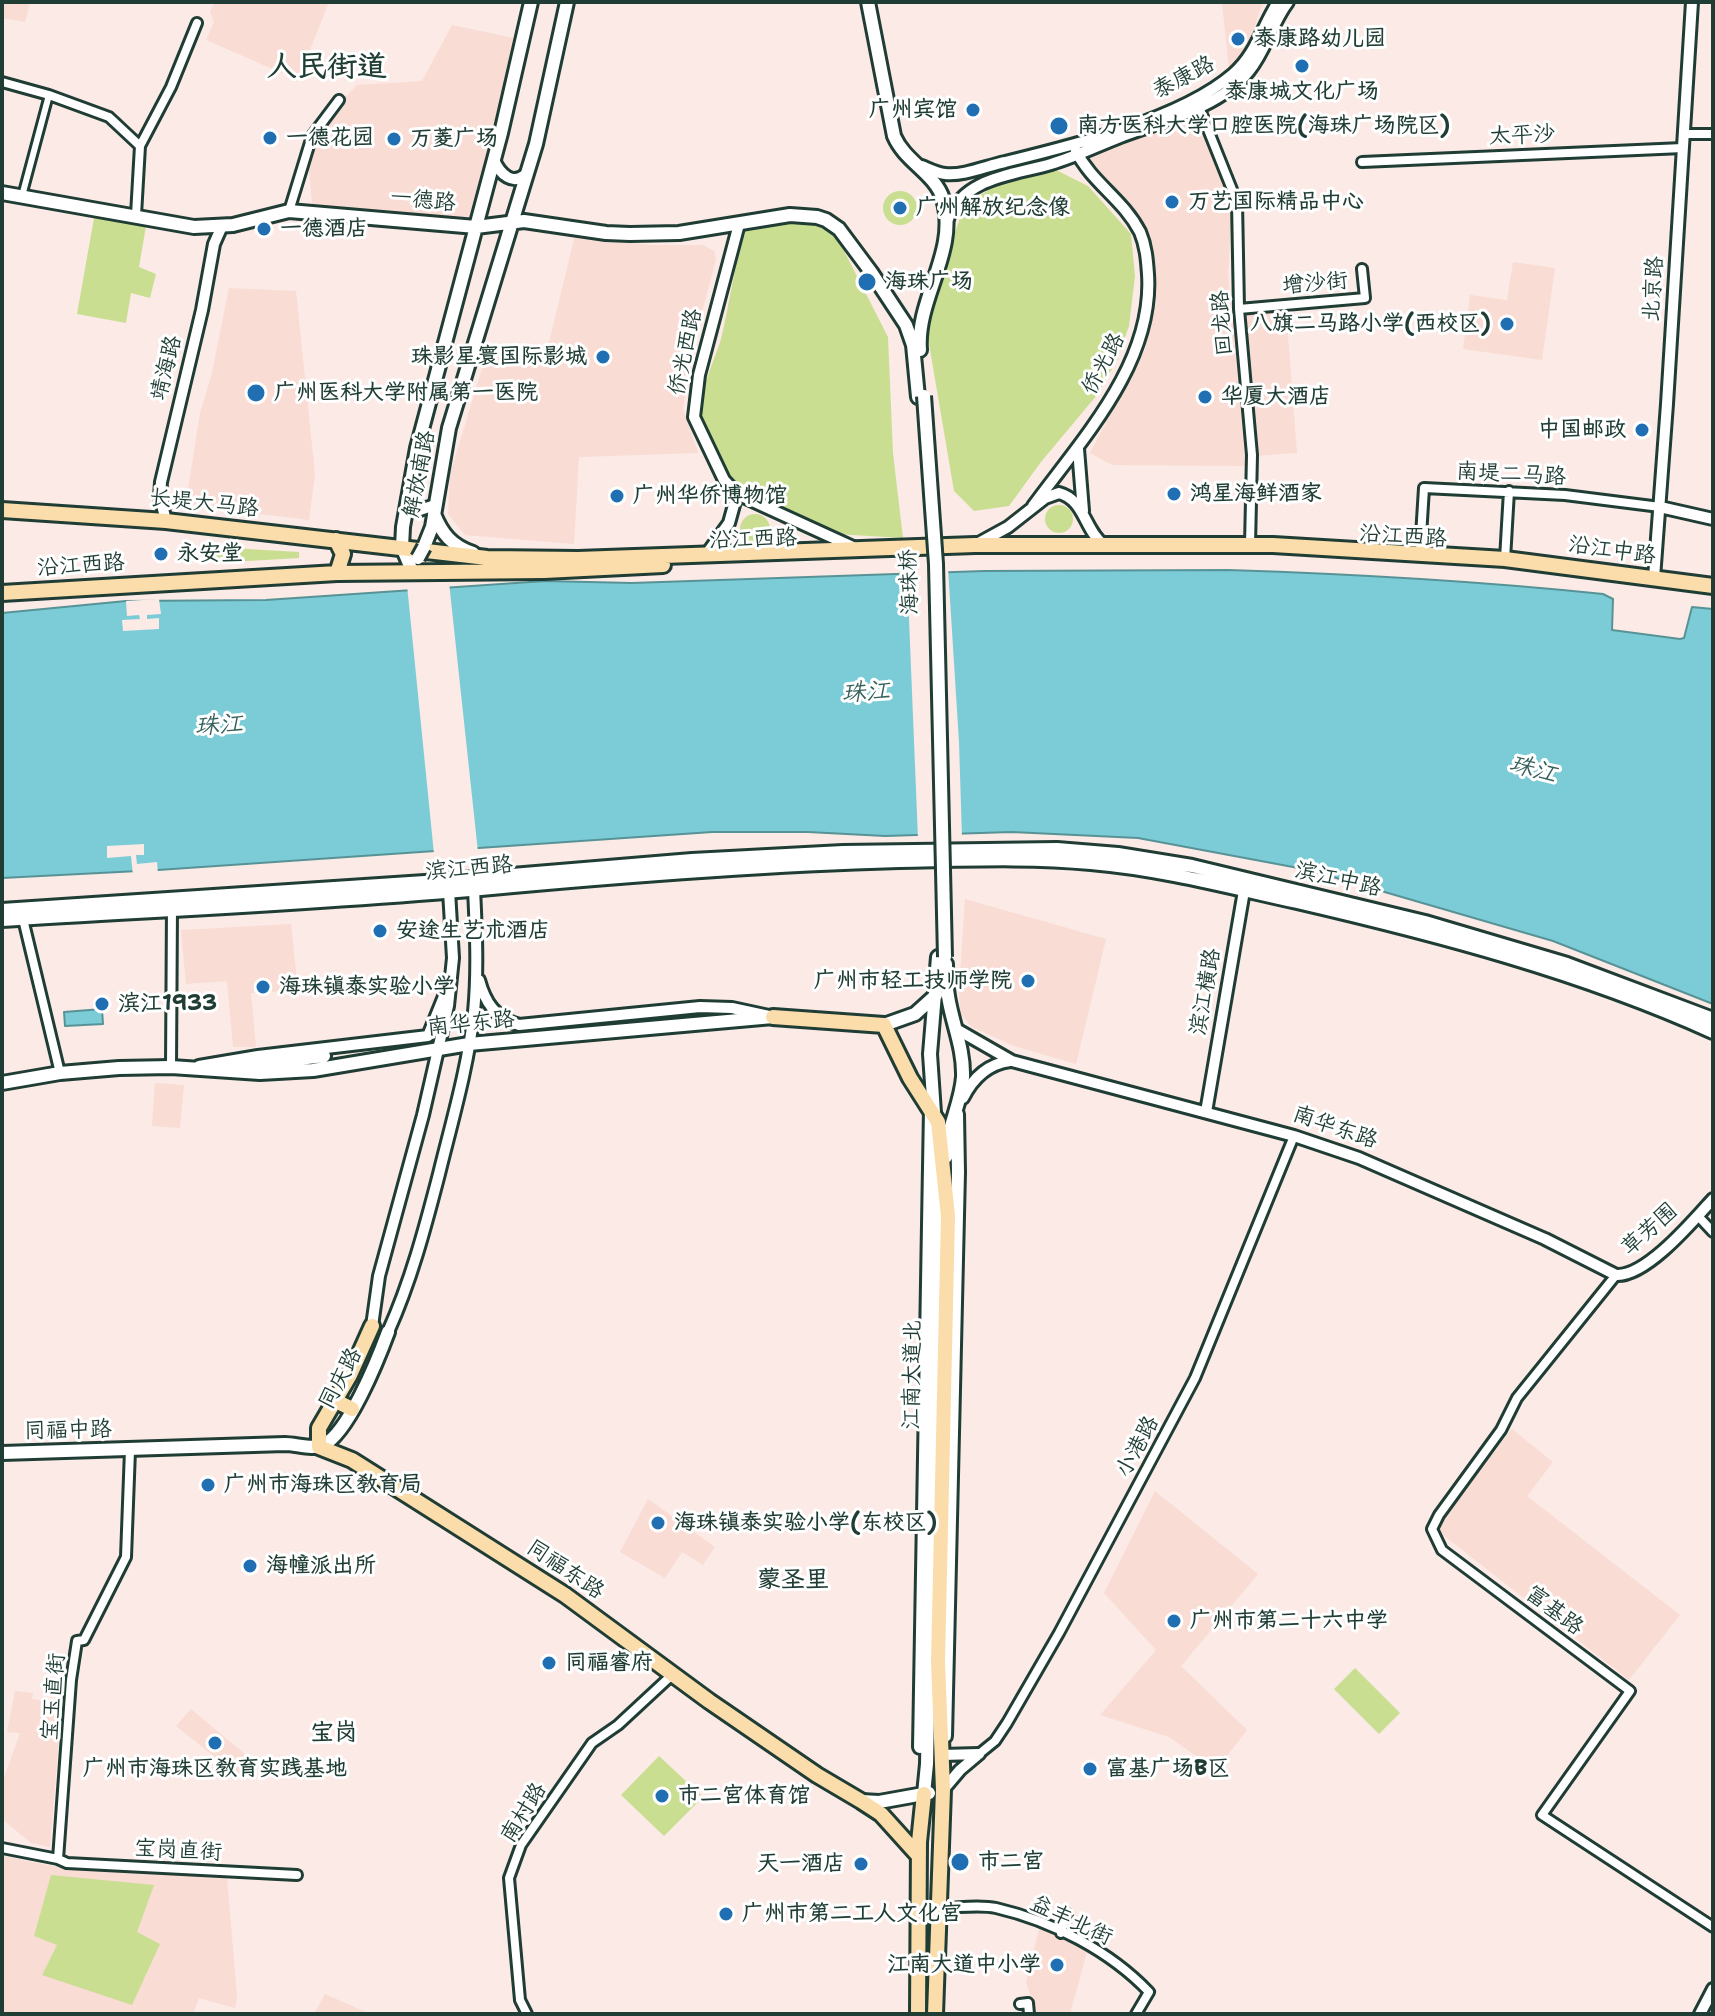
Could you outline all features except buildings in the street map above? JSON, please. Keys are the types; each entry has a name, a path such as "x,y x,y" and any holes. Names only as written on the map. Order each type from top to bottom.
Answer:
{"main road":[{"name":"解放南路","path":"531,2 494,160 419,437 402,547 418,559 435,510 449,428 544,112 567,2"},
{"path":"868,2 894,136 909,159 934,182 942,196 948,219"},
{"name":"一德路","path":"2,193 194,227 222,226 289,211 476,227 512,221 630,234 679,233 802,215 826,220 839,229"},
{"name":"海珠桥","path":"921,396 920,335 948,219"},
{"name":"海珠桥","path":"839,229 906,325 913,345 921,396 936,564 942,957"},
{"name":"长堤大马路","path":"2,510 166,521 402,547"},
{"path":"435,510 444,535 451,542 487,558"},
{"path":"336,540 343,554 337,573"},
{"name":"沿江西路","path":"402,547 487,558 706,555 975,545 1250,545 1420,552 1505,563"},
{"name":"沿江西路","path":"2,593 337,573 418,559 560,571 876,555 1147,551 1314,553 1505,563"},
{"name":"沿江中路","path":"1505,563 1713,586"},
{"name":"滨江西路","path":"2,920 692,860 843,852 940,855"},
{"name":"滨江西路","path":"2,910 449,891 940,855"},
{"name":"滨江中路","path":"940,855 1114,865 1245,885 1470,934 1591,973 1713,1019"},
{"name":"滨江中路","path":"1245,885 1467,944 1637,1001 1713,1032"},
{"name":"江南大道北","path":"924,1794 938,1219 931,1036 942,957"},
{"name":"江南大道北","path":"935,2014 943,1790 938,1662 948,1216 946,1151 949,1132 957,1114 963,1066 942,957"},
{"name":"南华东路","path":"2,1083 60,1073 171,1067 260,1073 302,1071 439,1043 518,1041 773,1017 884,1025 915,1014 936,995"},
{"path":"884,1025 910,1078 932,1107 941,1134 948,1216"},
{"path":"191,1068 324,1056"},
{"path":"942,1755 948,1704 957,1114"},
{"name":"同庆路","path":"372,1326 336,1401 319,1428 319,1447 335,1438 375,1366 388,1332"},
{"path":"336,1401 352,1409"},
{"name":"同福东路","path":"133,1450 285,1444 319,1447 352,1460 565,1595 817,1775 861,1801 888,1821 918,1855"},
{"name":"同福中路","path":"2,1453 133,1450"},
{"path":"861,1801 879,1802 943,1790"},
{"path":"918,2014 918,1855 924,1794"}],"street":[{"name":"泰康路","path":"948,219 957,201 990,180 1053,164 1075,150 1170,110 1225,81 1253,51 1278,2"},
{"name":"泰康路","path":"909,159 927,169 947,174 1075,150 1199,107 1225,92 1249,71 1288,2"},
{"name":"北京路","path":"1654,578 1692,2"},
{"path":"136,215 140,146 171,87 197,23"},
{"path":"2,82 109,117 140,146"},
{"path":"22,196 49,95"},
{"path":"289,211 312,136 339,100"},
{"name":"回龙路","path":"1199,107 1237,202 1239,309 1252,455 1250,545"},
{"path":"1684,134 1713,134"},
{"name":"太平沙","path":"1362,162 1683,148"},
{"name":"侨光路","path":"1033,506 1078,449 1135,354 1145,323 1148,285 1142,236 1129,212 1096,179 1075,150"},
{"path":"494,160 499,171 509,178 517,179 527,173"},
{"name":"侨光西路","path":"737,494 724,480 694,417 699,375 739,224"},
{"name":"靖海路","path":"166,521 161,507 161,482 202,310 214,244 222,226"},
{"name":"增沙街","path":"1239,309 1365,298 1362,269"},
{"path":"1078,449 1083,514"},
{"name":"南堤二马路","path":"1420,552 1424,488 1565,495 1660,507"},
{"path":"1505,563 1509,491"},
{"path":"975,545 1008,527 1052,493 1072,498 1094,537 1104,545"},
{"path":"706,555 729,523 737,494 855,548"},
{"path":"407,500 412,507 420,510 435,510"},
{"path":"1660,507 1713,519"},
{"path":"372,1326 379,1276 413,1153 452,973 449,891 462,879 474,889 476,970 469,1044 413,1269 388,1332"},
{"name":"滨江横路","path":"1206,1112 1245,885"},
{"path":"171,1067 172,904"},
{"path":"23,919 60,1073"},
{"path":"476,970 489,1005 504,1019 527,1025 700,1007 732,1008 773,1017"},
{"path":"428,1036 452,973"},
{"path":"518,1041 559,1020"},
{"name":"南华东路","path":"958,1030 1012,1061 1294,1136 1370,1162 1545,1239 1616,1275"},
{"path":"191,1068 247,1057 428,1036 439,1043"},
{"path":"957,1114 975,1078 990,1067 1012,1061"},
{"name":"小港路","path":"979,1754 995,1741 1015,1710 1195,1378 1294,1136"},
{"name":"草芳围","path":"1616,1275 1629,1274 1647,1263 1713,1199"},
{"name":"草芳围","path":"1698,1216 1713,1232"},
{"name":"富基路","path":"1616,1275 1517,1398 1501,1430 1432,1529 1442,1550 1630,1691 1542,1815 1713,1927"},
{"name":"宝玉直街","path":"58,1859 75,1651 77,1641 84,1640 126,1557 133,1450"},
{"name":"南村路","path":"527,2014 520,2000 509,1878 521,1845 592,1743 618,1725 673,1674"},
{"path":"942,1755 979,1754"},
{"path":"943,1790 979,1754"},
{"path":"2,1848 58,1859"},
{"name":"宝岗直街","path":"58,1859 67,1863 297,1875"},
{"name":"益丰北街","path":"940,1908 994,1908 1086,1944 1128,1970 1149,1992 1136,2014"},
{"path":"1061,1933 1067,1914"},
{"path":"1700,2014 1713,1989"},
{"path":"1020,2004 1028,2003 1029,2014"}],"shaded area":[{"path":"2,2 30,2 25,22 2,18"},
{"path":"215,2 329,2 298,80 206,40 214,22 210,11"},
{"name":"泰康路幼儿园","path":"1222,2 1263,2 1244,57 1229,70"},
{"name":"万菱广场","path":"452,25 523,40 476,227 313,211 307,151 331,111 357,85 422,81"},
{"path":"1196,112 1232,208 1228,275 1246,466 1112,465 1090,453 1146,348 1151,268 1154,267 1148,239 1135,214 1084,156"},
{"path":"575,235 649,245 703,245 714,251 716,259 693,346 683,408 698,453 579,457 574,544 465,535 448,514 450,474 488,349 545,359"},
{"name":"八旗二马路小学(西校区)","path":"1513,262 1555,268 1542,360 1463,349 1470,295 1507,300"},
{"name":"广州医科大学附属第一医院","path":"229,288 296,291 315,474 309,520 195,506 188,489 200,413 212,373"},
{"path":"1286,309 1297,453 1254,456 1249,363 1242,312"},
{"name":"广州市轻工技师学院","path":"965,899 1106,939 1076,1064 1014,1046 972,1027 960,1013"},
{"name":"海珠镇泰实验小学","path":"291,924 298,991 251,993 256,1047 233,1047 227,981 186,984 181,930"},
{"path":"155,1083 184,1085 180,1128 152,1126"},
{"path":"1512,1429 1553,1462 1527,1496 1680,1615 1629,1680 1434,1528"},
{"name":"广州市第二十六中学","path":"1155,1491 1258,1574 1181,1666 1247,1730 1216,1770 1169,1737 1100,1715 1156,1650 1104,1593"},
{"name":"海珠镇泰实验小学(东校区)","path":"648,1499 715,1547 703,1565 682,1552 665,1578 620,1552"},
{"path":"15,1691 33,1693 32,1699 62,1703 50,1847 31,1843 2,1819 2,1783 20,1733 7,1732"},
{"name":"广州市海珠区教育实践基地","path":"191,1709 252,1760 240,1777 176,1726"},
{"path":"2,1856 64,1868 227,1878 237,1997 235,2008 199,1998 193,2014 2,2014"},
{"name":"江南大道中小学","path":"1040,1925 1088,1948 1070,2014 1033,2014 1026,1982"},
{"path":"325,1994 368,2013 368,2014 314,2014"}],"green space":[{"name":"海珠广场","path":"1054,169 1088,186 1131,234 1135,276 1129,326 1117,360 1097,395 1009,506 974,511 954,491 926,326 965,204 1009,178"},
{"path":"900,191 912,196 917,208 912,220 900,225 888,220 883,208 888,196"},
{"path":"94,218 146,226 139,267 156,274 150,298 131,293 126,323 77,314"},
{"name":"海珠广场","path":"782,221 810,224 836,235 888,337 893,453 903,538 835,534 740,488 709,442 701,411 702,395 721,339 746,230"},
{"path":"1059,505 1069,509 1073,519 1069,529 1059,533 1049,529 1045,519 1049,509"},
{"path":"755,514 761,515 769,523 769,535 761,543 755,544 749,543 741,535 740,529 741,523 749,515"},
{"path":"213,547 299,552 299,558 214,563"},
{"path":"1355,1668 1400,1713 1379,1734 1334,1689"},
{"name":"市二宫体育馆","path":"659,1756 703,1797 664,1836 621,1795"},
{"path":"51,1875 154,1885 137,1932 160,1944 132,2005 42,1975 57,1945 34,1936"}],"water":[{"name":"珠江","path":"1228,570 1416,579 1603,594 1613,599 1612,630 1680,639 1684,638 1692,607 1713,609 1713,1004 1553,941 1309,870 1138,838 1012,832 885,836 712,832 2,878 2,613 126,601 266,600 545,581 632,583 984,571"},
{"path":"102,1009 103,1024 65,1026 64,1012"}],"pier":[{"path":"948,568 962,838 918,839 907,570"},
{"path":"449,582 478,852 434,854 407,585"},
{"path":"159,599 161,614 147,615 147,619 159,618 159,629 123,631 122,620 140,619 139,615 127,616 126,601"},
{"path":"144,844 144,855 136,855 137,864 157,862 158,874 133,876 131,856 107,858 107,846"}],"place":[{"name":"泰康路幼儿园","path":"1238,39"},
{"name":"泰康城文化广场","path":"1302,66"},
{"name":"广州宾馆","path":"973,110"},
{"name":"南方医科大学口腔医院(海珠广场院区)","path":"1059,126"},
{"name":"一德花园","path":"270,138"},
{"name":"万菱广场","path":"394,139"},
{"name":"万艺国际精品中心","path":"1172,202"},
{"name":"广州解放纪念像","path":"900,208"},
{"name":"一德酒店","path":"264,229"},
{"name":"海珠广场","path":"867,282"},
{"name":"八旗二马路小学(西校区)","path":"1507,324"},
{"name":"珠影星寰国际影城","path":"603,357"},
{"name":"广州医科大学附属第一医院","path":"256,393"},
{"name":"华厦大酒店","path":"1205,397"},
{"name":"中国邮政","path":"1642,430"},
{"name":"鸿星海鲜酒家","path":"1174,494"},
{"name":"广州华侨博物馆","path":"617,496"},
{"name":"永安堂","path":"161,554"},
{"name":"安途生艺术酒店","path":"380,931"},
{"name":"广州市轻工技师学院","path":"1028,981"},
{"name":"海珠镇泰实验小学","path":"263,987"},
{"name":"滨江1933","path":"102,1004"},
{"name":"广州市海珠区教育局","path":"208,1485"},
{"name":"海珠镇泰实验小学(东校区)","path":"658,1523"},
{"name":"海幢派出所","path":"250,1566"},
{"name":"广州市第二十六中学","path":"1174,1621"},
{"name":"同福睿府","path":"549,1663"},
{"name":"广州市海珠区教育实践基地","path":"215,1743"},
{"name":"富基广场B区","path":"1090,1769"},
{"name":"市二宫体育馆","path":"662,1796"},
{"name":"市二宫","path":"960,1862"},
{"name":"天一酒店","path":"861,1864"},
{"name":"广州市第二工人文化宫","path":"726,1914"},
{"name":"江南大道中小学","path":"1057,1965"}],"district":[{"name":"人民街道","path":"327,68"},
{"name":"蒙圣里","path":"793,1581"},
{"name":"宝岗","path":"334,1734"}]}
